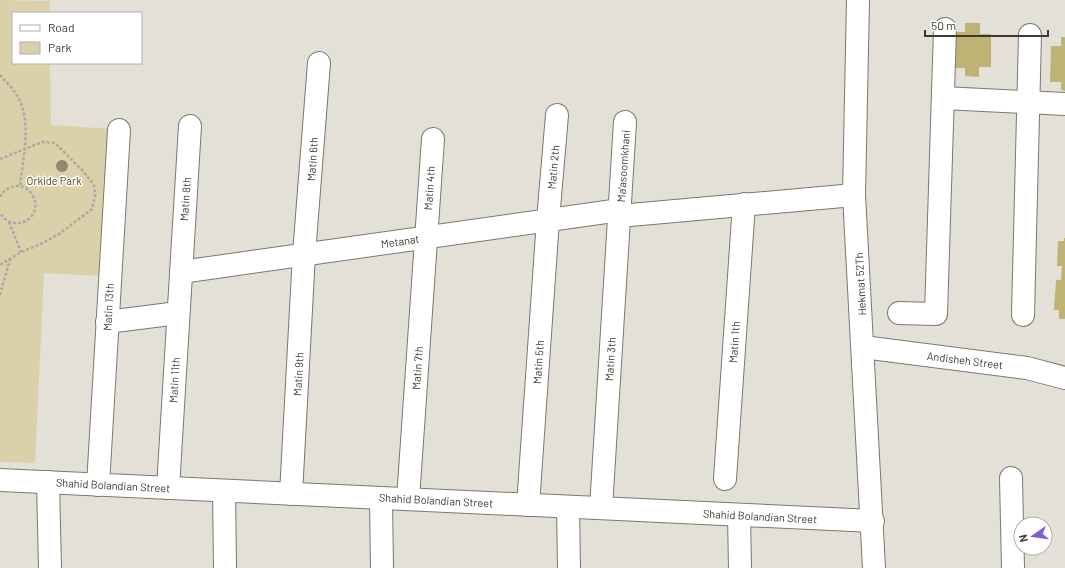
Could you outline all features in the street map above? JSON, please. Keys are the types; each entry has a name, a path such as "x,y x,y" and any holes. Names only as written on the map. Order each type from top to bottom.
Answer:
{"street":[{"name":"Hekmat 52Th","path":"858,0 854,194 873,521 874,568"},
{"path":"899,313 936,314 945,29"},
{"path":"1023,315 1030,35"},
{"name":"Matin 6th","path":"304,254 319,64"},
{"path":"943,98 1065,104"},
{"name":"Matin 2th","path":"548,220 557,115"},
{"name":"Ma'asoomkhani","path":"620,213 625,122"},
{"name":"Matin 8th","path":"181,272 190,126"},
{"name":"Matin 13th","path":"98,485 119,130"},
{"name":"Matin 4th","path":"426,237 433,139"},
{"name":"Metanat","path":"181,272 548,220 854,194"},
{"name":"Matin 1th","path":"725,479 744,204"},
{"name":"Matin 3th","path":"601,508 620,213"},
{"name":"Matin 5th","path":"528,505 548,220"},
{"name":"Matin 7th","path":"408,499 426,237"},
{"name":"Matin 9th","path":"291,494 304,254"},
{"name":"Matin 11th","path":"168,488 181,272"},
{"path":"107,322 178,313"},
{"name":"Andisheh Street","path":"863,347 1027,368 1065,378"},
{"path":"1011,478 1013,568"},
{"name":"Shahid Bolandian Street","path":"0,480 873,521"},
{"path":"48,482 50,568"},
{"path":"224,490 225,568"},
{"path":"381,498 382,568"},
{"path":"568,507 568,568"},
{"path":"739,515 740,568"}],"path":[{"path":"0,75 16,93 24,110 25,130 20,186"},
{"path":"0,159 42,142 55,143 83,171 94,185 95,197 92,209 59,234 41,244 20,252 0,264"},
{"path":"0,197 4,191 9,188 20,186 30,192 34,197 36,204 32,216 27,220 15,224 9,222 0,213"},
{"path":"9,222 20,252"},
{"path":"0,295 11,258"}],"green space":[{"name":"Orkide Park","path":"0,0 50,1 50,12 12,12 12,64 50,64 51,125 113,129 101,276 44,273 35,463 0,462"}],"building":[{"path":"965,23 980,23 980,34 991,34 991,67 979,67 979,77 965,76 965,68 954,68 955,32 965,32"},
{"path":"1061,37 1065,37 1065,91 1061,90 1061,82 1050,82 1051,46 1061,46"},
{"path":"1064,238 1065,319 1059,319 1059,310 1054,310 1056,280 1061,280 1062,266 1057,266 1058,241 1064,241"}]}
